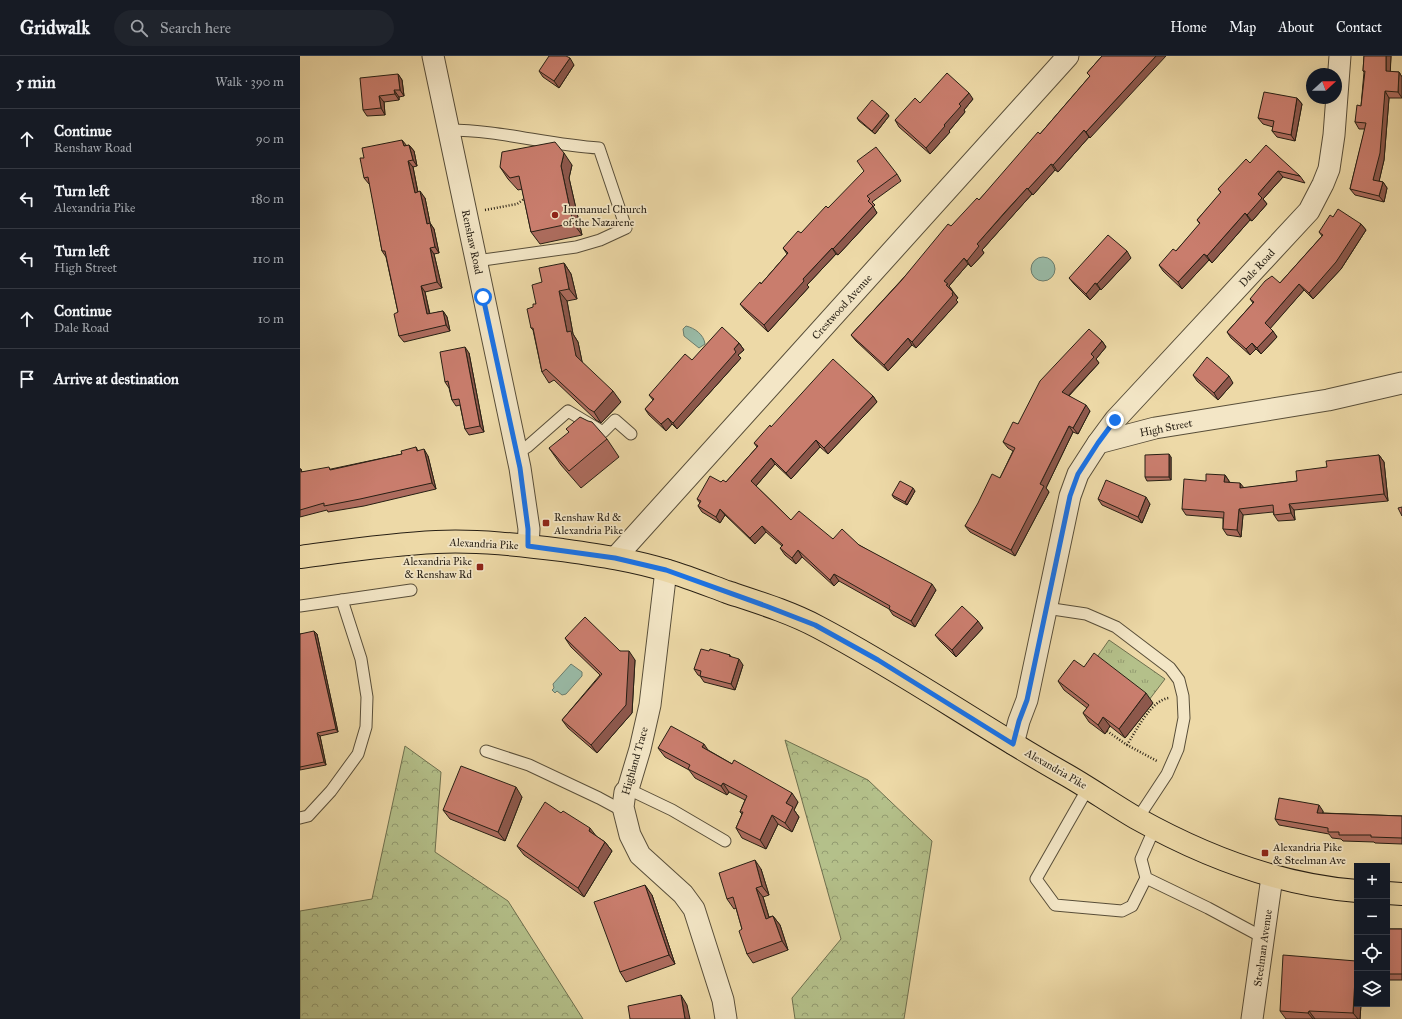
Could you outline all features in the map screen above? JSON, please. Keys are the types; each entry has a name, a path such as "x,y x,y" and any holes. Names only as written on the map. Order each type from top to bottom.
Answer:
{"main road":[{"name":"Alexandria Pike","path":"300,557 377,546 439,542 488,543 528,546 615,558 666,570 815,625 878,660 1013,744 1147,823 1211,855 1272,877 1339,890 1354,891"},
{"path":"1390,893 1402,894"}],"street":[{"name":"Renshaw Road","path":"433,56 520,468 528,529 528,546"},
{"name":"Crestwood Avenue","path":"615,558 1068,56"},
{"name":"Dale Road","path":"1098,443 1115,420 1309,211 1329,169 1334,135 1340,56"},
{"name":"High Street","path":"1098,443 1155,428 1328,400 1402,383"},
{"path":"1013,744 1019,721 1027,700 1070,496 1078,474 1098,443"},
{"name":"Highland Trace","path":"666,570 650,705 640,749 628,789 625,792 623,806 630,835 640,855 683,894 694,909 723,1000 726,1019"},
{"name":"Steelman Avenue","path":"1252,1019 1272,877"}],"lane":[{"path":"449,130 483,132 574,146 599,148 626,228 600,240 576,247 476,261"},
{"path":"517,454 568,411 604,432 615,420 631,434"},
{"path":"300,606 411,590"},
{"path":"300,818 308,816 331,791 358,754 366,727 367,697 361,659 342,600"},
{"path":"1046,608 1086,614 1116,627 1170,668 1179,680 1184,718 1178,749 1169,767 1147,823 1141,859 1146,878 1132,906 1122,912 1055,905 1036,879 1088,788"},
{"path":"486,751 529,765 625,812"},
{"path":"628,789 672,810 725,841"},
{"path":"1146,878 1208,908 1264,938"}],"path":[{"path":"478,211 517,204 529,194"},
{"path":"1127,745 1154,705 1165,698 1182,696"},
{"path":"1107,731 1127,745 1169,767"}],"green space":[{"path":"1109,640 1165,679 1149,700 1095,660"},
{"path":"785,740 868,780 932,841 904,1019 795,1019 792,998 841,939"},
{"path":"405,746 441,772 435,852 508,901 583,1019 300,1019 300,911 372,899"}],"shaded area":[{"path":"1043,257 1048,258 1054,264 1054,274 1048,280 1043,281 1038,280 1032,274 1031,269 1032,264 1038,258"},
{"path":"686,326 693,328 698,332 703,338 705,344 699,348 684,336 683,329"},
{"path":"571,664 582,672 582,676 566,694 562,695 557,691 555,693 552,690 554,688 553,684"}],"building":[{"path":"549,56 566,56 570,58 554,81 539,71"},
{"path":"1102,56 1156,56 1086,132 1084,130 1053,165 1051,164 1028,189 1027,188 977,244 979,246 967,261 964,258 944,281 948,284 946,285 953,292 953,295 912,342 908,338 884,365 851,335 901,281 948,224 951,226 977,198 979,200 1038,132 1040,134 1090,76 1087,73"},
{"path":"1364,56 1386,56 1386,71 1399,72 1398,92 1385,91 1380,153 1373,180 1383,182 1379,196 1350,189 1366,123 1355,122 1357,105 1361,106 1365,71 1363,71"},
{"path":"947,73 969,93 959,104 961,106 926,148 895,120 915,98 920,103"},
{"path":"398,74 400,90 394,90 395,94 379,96 381,108 363,110 360,78"},
{"path":"1264,92 1297,98 1291,135 1272,131 1274,121 1258,118"},
{"path":"872,100 887,113 872,131 857,118"},
{"path":"402,140 404,146 409,145 413,160 408,161 415,193 420,191 427,224 430,223 435,247 430,248 437,282 421,286 427,314 443,311 446,325 399,336 394,314 398,312 385,251 382,251 368,177 364,178 360,158 364,158 362,148"},
{"name":"Immanuel Church of the Nazarene","path":"555,142 564,153 561,166 573,223 531,232 519,176 510,178 500,167 502,152"},
{"path":"1266,145 1300,176 1278,171 1258,194 1262,198 1247,215 1245,213 1207,256 1204,254 1178,282 1159,265 1173,249 1176,251 1200,223 1197,220 1221,192 1218,189 1246,159 1250,163"},
{"path":"876,147 897,174 867,196 870,199 868,201 873,206 803,279 804,281 764,325 740,304 760,282 761,284 788,253 783,248 798,231 801,233 826,206 828,208 864,171 857,161"},
{"path":"1338,209 1361,224 1336,262 1309,293 1299,284 1265,323 1273,331 1257,348 1252,343 1246,349 1227,332 1254,302 1250,299 1265,281 1272,276 1280,283 1323,235 1319,232 1330,215 1333,217"},
{"path":"1108,235 1127,251 1086,294 1069,278"},
{"path":"564,263 569,289 559,291 567,332 571,331 576,356 613,391 594,412 546,369 542,372 533,328 531,328 527,309 533,307 533,304 536,304 532,285 542,282 539,268"},
{"path":"722,327 739,343 734,349 736,352 673,423 668,418 661,424 645,409 654,399 649,395 685,354 692,360"},
{"path":"1089,329 1102,341 1091,354 1094,357 1062,392 1086,405 1073,428 1069,426 1040,484 1044,486 1011,550 965,526 992,474 1000,478 1015,448 1003,442 1013,422 1018,424 1040,381"},
{"path":"465,347 480,426 465,429 459,399 452,400 448,381 445,382 440,352"},
{"path":"1207,357 1229,376 1214,393 1193,375"},
{"path":"833,359 873,396 824,448 816,440 786,473 771,458 751,481 791,520 799,511 833,539 842,529 859,545 932,584 911,621 889,609 890,606 834,574 830,580 798,550 792,558 780,548 783,545 762,526 750,538 720,509 716,517 698,506 701,501 697,499 710,476 721,482 723,480 726,482 758,446 754,443 770,425 771,427"},
{"path":"580,417 592,422 607,439 569,471 549,448 569,432 566,429"},
{"path":"416,447 417,451 424,449 432,483 324,506 324,503 300,510 300,469 301,472 329,467 330,470 402,454 401,451"},
{"path":"1169,454 1169,477 1145,477 1145,455"},
{"path":"1379,455 1384,494 1289,504 1291,513 1274,515 1273,505 1239,509 1237,530 1223,529 1224,512 1182,509 1184,479 1206,481 1206,474 1225,475 1224,482 1240,483 1240,488 1297,481 1296,471 1327,467 1326,461"},
{"path":"1106,480 1146,497 1138,517 1098,499"},
{"path":"900,481 913,488 905,502 892,495"},
{"path":"1402,507 1402,516 1398,508"},
{"path":"962,606 978,621 952,650 935,635"},
{"path":"585,617 620,651 629,651 626,705 591,745 562,720 602,674 565,638"},
{"path":"314,631 336,729 317,733 324,762 300,767 300,634"},
{"path":"701,649 709,651 710,649 739,659 731,684 700,676 701,671 694,669"},
{"path":"1094,653 1146,693 1119,729 1103,717 1098,725 1083,713 1089,705 1058,681 1074,660 1084,667"},
{"path":"671,726 704,744 702,747 732,764 734,760 792,793 786,803 793,807 785,823 772,815 760,840 736,828 743,812 740,812 747,796 723,783 721,786 688,769 690,765 658,748"},
{"path":"461,766 516,787 498,832 443,810"},
{"path":"1279,798 1319,805 1317,813 1402,816 1402,838 1371,837 1371,835 1339,835 1339,832 1328,832 1328,828 1275,819"},
{"path":"545,802 561,813 563,811 590,828 589,831 605,842 578,888 517,846"},
{"path":"755,860 762,886 756,888 766,919 773,916 782,941 747,954 739,931 742,929 733,897 727,899 719,873"},
{"path":"645,885 669,955 620,972 594,902"},
{"path":"1390,929 1402,929 1402,974 1390,974"},
{"path":"1283,955 1354,961 1353,1013 1309,1011 1308,1013 1280,1011"},
{"path":"681,995 685,1019 630,1019 628,1006"}],"place":[{"name":"Immanuel Church of the Nazarene","path":"555,215"},
{"name":"Renshaw Rd & Alexandria Pike","path":"546,523"},
{"name":"Alexandria Pike & Renshaw Rd","path":"480,567"},
{"name":"Alexandria Pike & Steelman Ave","path":"1265,853"}],"route":[{"path":"483,297 520,468 528,529 528,546 615,558 666,570 815,625 878,660 1013,744 1019,721 1027,700 1070,496 1078,474 1115,420"}]}
